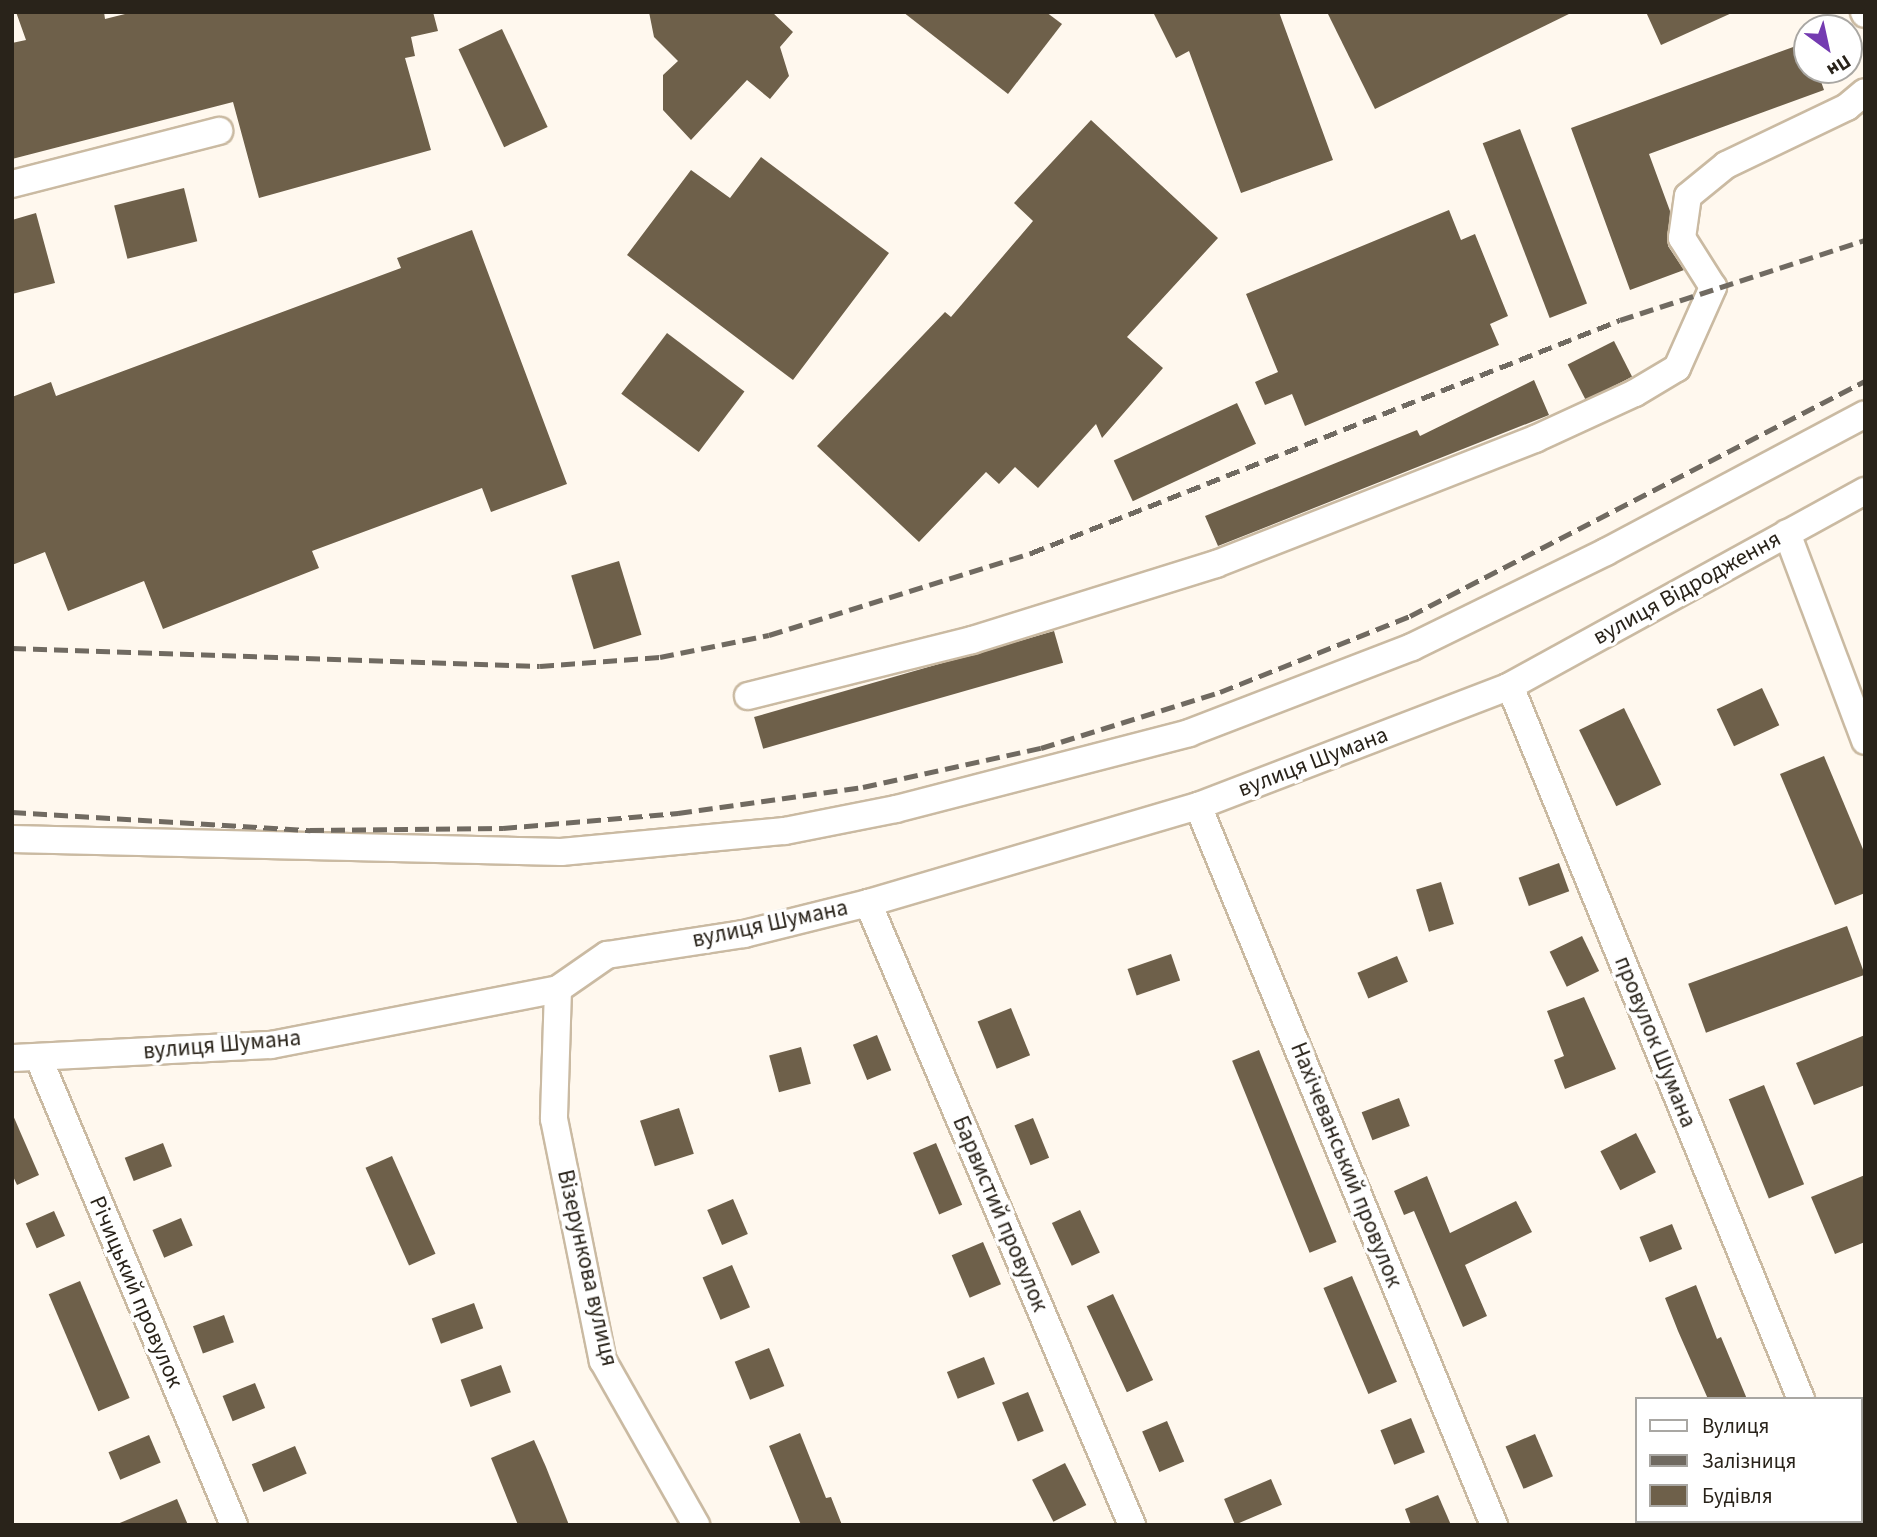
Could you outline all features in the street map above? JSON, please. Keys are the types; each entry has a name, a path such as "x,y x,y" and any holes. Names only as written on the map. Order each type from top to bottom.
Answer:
{"street":[{"path":"748,696 972,640 1228,559 1535,439 1635,393 1677,368 1713,287 1682,238 1688,196 1726,164 1847,107 1865,92"},
{"path":"12,184 219,131"},
{"path":"12,839 561,852 785,831 933,801 1189,733 1412,647 1606,552 1865,414"},
{"name":"вулиця Відродження","path":"1510,686 1865,491"},
{"path":"1787,533 1865,741"},
{"name":"вулиця Шумана","path":"12,1058 38,1059 271,1045 558,989 607,955 744,934 868,903 1198,806 1510,686"},
{"name":"провулок Шумана","path":"1510,686 1800,1397"},
{"name":"Нахічеванський провулок","path":"1198,806 1494,1525"},
{"name":"Барвистий провулок","path":"868,903 1132,1525"},
{"name":"Візерункова вулиця","path":"558,989 554,1119 603,1361 696,1525"},
{"name":"Річицький провулок","path":"38,1059 234,1525"}],"building":[{"path":"16,12 104,12 105,19 133,12 433,12 438,31 411,37 415,56 405,58 431,150 259,198 233,102 12,159 12,43 26,40"},
{"path":"649,12 772,12 793,32 780,47 789,76 770,99 747,80 691,140 663,110 663,75 678,61 654,37"},
{"path":"903,12 1046,12 1062,24 1008,94"},
{"path":"1153,12 1279,12 1333,160 1241,193 1189,51 1176,58"},
{"path":"1327,12 1573,12 1375,109"},
{"path":"1646,12 1734,12 1661,45"},
{"path":"502,29 548,127 504,147 458,49"},
{"path":"1793,47 1793,84 1822,84 1824,90 1649,154 1670,211 1668,246 1684,270 1630,290 1571,128"},
{"path":"1091,120 1218,238 1127,337 1163,368 1102,438 1096,424 1038,488 1015,467 999,484 986,472 919,542 817,446 945,312 951,317 1033,221 1014,203"},
{"path":"1520,129 1587,304 1550,318 1483,143"},
{"path":"761,157 889,253 793,380 627,255 691,170 730,198"},
{"path":"184,188 197,241 127,259 114,205"},
{"path":"1449,210 1461,240 1475,234 1508,316 1490,324 1499,345 1305,426 1292,394 1265,405 1255,382 1278,372 1246,294"},
{"path":"36,213 55,283 12,294 12,220"},
{"path":"472,230 567,484 491,512 482,488 312,551 319,568 163,629 144,581 68,611 45,552 12,565 12,397 51,382 56,396 401,268 397,258"},
{"path":"667,333 744,391 699,452 621,394"},
{"path":"1614,341 1632,377 1586,400 1568,365"},
{"path":"1534,380 1549,415 1218,546 1205,516 1417,430 1420,436"},
{"path":"1237,403 1256,444 1133,501 1114,460"},
{"path":"619,561 642,635 594,649 571,576"},
{"path":"1054,631 1063,663 763,749 754,717"},
{"path":"1762,688 1779,725 1734,746 1717,709"},
{"path":"1624,708 1661,784 1616,806 1579,730"},
{"path":"1824,756 1865,854 1865,893 1835,905 1780,774"},
{"path":"1559,863 1569,891 1529,906 1519,878"},
{"path":"1441,882 1454,924 1429,932 1416,890"},
{"path":"1847,926 1865,975 1706,1033 1688,984"},
{"path":"1582,936 1599,971 1567,987 1550,952"},
{"path":"1171,954 1180,980 1137,995 1128,969"},
{"path":"1397,956 1408,982 1368,999 1357,973"},
{"path":"1584,997 1616,1069 1565,1089 1554,1060 1564,1056 1547,1011"},
{"path":"1011,1008 1030,1055 997,1069 978,1021"},
{"path":"877,1035 891,1070 867,1080 853,1045"},
{"path":"1865,1035 1865,1085 1814,1105 1796,1063"},
{"path":"801,1047 811,1084 779,1092 769,1056"},
{"path":"1259,1050 1337,1242 1310,1253 1232,1061"},
{"path":"1764,1085 1804,1184 1769,1198 1729,1099"},
{"path":"1399,1098 1410,1126 1372,1140 1362,1112"},
{"path":"679,1108 694,1154 655,1166 640,1121"},
{"path":"12,1113 39,1175 17,1185 12,1174"},
{"path":"1033,1118 1049,1158 1031,1165 1014,1125"},
{"path":"1636,1133 1656,1172 1620,1190 1600,1151"},
{"path":"163,1143 172,1166 134,1181 125,1158"},
{"path":"936,1143 962,1205 939,1214 913,1153"},
{"path":"392,1156 436,1254 409,1266 366,1168"},
{"path":"1865,1175 1865,1242 1835,1254 1811,1197"},
{"path":"1427,1176 1450,1233 1516,1201 1532,1232 1465,1265 1487,1316 1463,1327 1414,1211 1404,1215 1394,1191"},
{"path":"733,1199 748,1234 722,1245 707,1210"},
{"path":"1080,1210 1100,1253 1072,1266 1052,1223"},
{"path":"54,1211 65,1236 37,1248 26,1224"},
{"path":"181,1218 193,1246 164,1258 152,1230"},
{"path":"1672,1224 1682,1249 1650,1262 1640,1237"},
{"path":"983,1242 1001,1284 970,1298 952,1255"},
{"path":"732,1265 750,1307 721,1320 703,1278"},
{"path":"1352,1276 1397,1382 1368,1394 1323,1288"},
{"path":"80,1281 130,1398 98,1411 49,1294"},
{"path":"1696,1285 1717,1339 1721,1337 1746,1397 1707,1397 1665,1298"},
{"path":"1113,1294 1153,1380 1127,1392 1087,1306"},
{"path":"474,1303 483,1328 441,1344 432,1318"},
{"path":"224,1315 234,1342 203,1354 193,1326"},
{"path":"769,1348 784,1386 750,1400 735,1362"},
{"path":"984,1357 995,1384 958,1399 947,1372"},
{"path":"501,1365 511,1392 471,1407 461,1380"},
{"path":"255,1383 265,1408 233,1421 223,1396"},
{"path":"1028,1392 1044,1431 1018,1441 1002,1402"},
{"path":"1411,1418 1425,1452 1394,1465 1380,1430"},
{"path":"1167,1421 1184,1462 1159,1472 1142,1432"},
{"path":"800,1433 826,1498 831,1497 842,1525 801,1525 769,1446"},
{"path":"1535,1434 1553,1476 1524,1489 1506,1447"},
{"path":"149,1435 161,1463 120,1480 108,1452"},
{"path":"534,1440 569,1525 518,1525 491,1458"},
{"path":"295,1446 307,1474 263,1492 252,1464"},
{"path":"1065,1463 1086,1505 1053,1522 1032,1480"},
{"path":"1271,1479 1282,1505 1235,1525 1224,1499"},
{"path":"1438,1495 1451,1525 1411,1525 1405,1509"},
{"path":"177,1499 188,1525 115,1525"}],"railway":[{"path":"12,648 540,666 660,657 769,635 1031,553 1620,320 1865,240"},
{"path":"12,812 310,830 503,828 678,813 863,787 1041,748 1220,692 1410,616 1865,381"}]}
